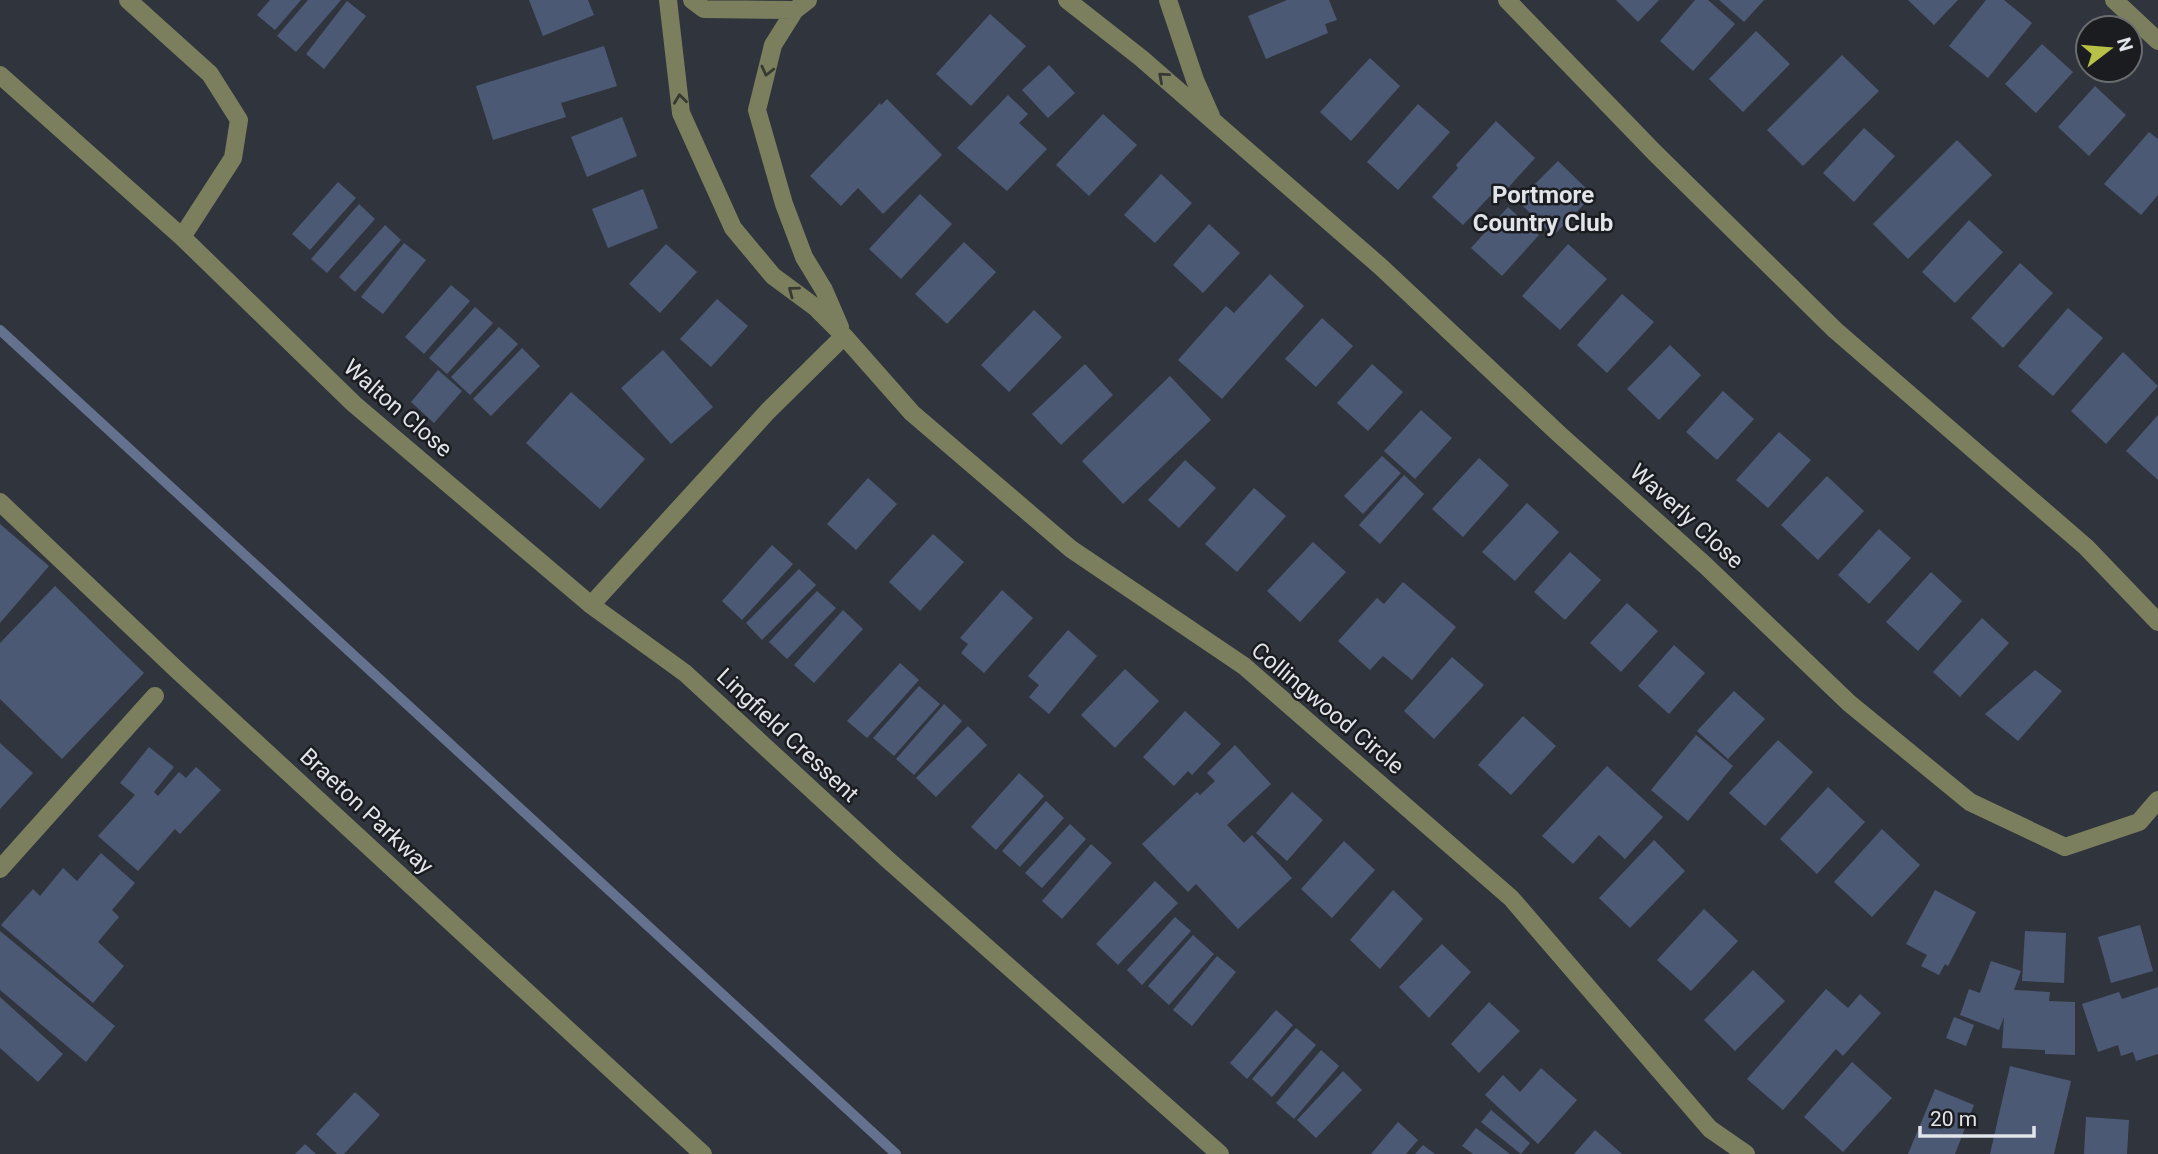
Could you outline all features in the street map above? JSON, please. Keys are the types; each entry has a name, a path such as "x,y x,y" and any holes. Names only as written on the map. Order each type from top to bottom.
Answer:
{"street":[{"path":"128,0 210,74 239,120 233,158 183,237"},
{"name":"Collingwood Circle","path":"668,0 681,113 733,228 773,276 815,307 912,413 1070,549 1244,666 1511,898 1710,1129 1746,1154"},
{"path":"692,0 704,9 801,5"},
{"name":"Waverly Close","path":"1067,0 1141,58 1391,276 1559,434 1706,566 1849,703 1970,802 2065,847 2139,822 2158,800"},
{"name":"Waverly Close","path":"1168,0 1195,80 1214,122"},
{"path":"1507,0 1655,153 1835,330 2086,547 2158,622"},
{"path":"2115,0 2158,41"},
{"name":"Collingwood Circle","path":"801,5 773,45 757,110 784,204 800,247 824,290 844,337"},
{"name":"Walton Close","path":"0,75 183,237 354,404 591,605"},
{"path":"591,605 768,411 844,337"},
{"name":"Braeton Parkway","path":"0,502 177,670 703,1154"},
{"name":"Lingfield Cressent","path":"591,605 684,673 887,859 1220,1154"},
{"path":"0,869 155,696"}],"building":[{"path":"270,0 301,0 275,30 257,15"},
{"path":"308,0 341,0 296,52 277,36"},
{"path":"529,0 588,0 594,15 543,36"},
{"path":"1287,0 1329,0 1337,20 1325,24 1328,33 1266,59 1248,16"},
{"path":"1616,0 1659,0 1638,22"},
{"path":"1695,0 1708,0 1735,24 1693,71 1660,41"},
{"path":"1719,0 1764,0 1744,22"},
{"path":"1908,0 1958,0 1934,25"},
{"path":"1986,0 2004,0 2032,23 1988,78 1949,46"},
{"path":"347,1 366,16 324,69 306,54"},
{"path":"990,14 1026,46 971,106 936,74"},
{"path":"1756,31 1790,64 1743,112 1709,79"},
{"path":"2042,44 2073,72 2036,113 2005,84"},
{"path":"604,46 617,86 561,103 566,117 493,140 476,86"},
{"path":"1842,55 1879,91 1803,166 1767,130"},
{"path":"1370,58 1400,86 1351,141 1320,112"},
{"path":"1049,65 1075,93 1048,118 1022,90"},
{"path":"2095,86 2126,115 2089,156 2058,127"},
{"path":"1008,95 1028,114 1019,123 1047,149 1007,191 957,148"},
{"path":"887,99 942,155 883,214 858,188 841,206 810,176 880,103 881,105"},
{"path":"1418,104 1450,132 1398,190 1367,162"},
{"path":"1103,114 1137,145 1089,196 1056,165"},
{"path":"622,117 637,156 587,177 571,137"},
{"path":"1496,121 1535,158 1496,201 1490,196 1463,225 1432,197 1458,168 1456,165"},
{"path":"1864,128 1895,156 1854,202 1823,173"},
{"path":"2149,132 2158,139 2158,195 2141,215 2104,184"},
{"path":"1957,140 1992,175 1908,259 1873,224"},
{"path":"1558,161 1593,195 1553,236 1518,201"},
{"path":"1161,174 1192,203 1155,243 1124,215"},
{"path":"338,182 356,198 310,250 292,234"},
{"path":"643,189 658,228 608,248 592,209"},
{"path":"920,194 952,224 901,279 869,249"},
{"path":"359,204 375,219 327,273 311,259"},
{"path":"1508,207 1539,235 1502,276 1471,248"},
{"path":"1969,220 2003,252 1955,303 1922,272"},
{"path":"1209,224 1240,253 1203,293 1173,265"},
{"path":"385,225 401,240 355,292 339,277"},
{"path":"964,242 996,272 947,324 915,294"},
{"path":"404,243 426,260 383,314 361,297"},
{"path":"666,244 697,272 660,313 629,284"},
{"path":"1568,244 1607,279 1560,330 1522,296"},
{"path":"2020,263 2053,293 2003,348 1971,318"},
{"path":"1270,274 1304,306 1222,399 1178,360 1226,306 1234,313"},
{"path":"451,285 470,301 424,354 405,337"},
{"path":"1622,294 1654,322 1607,373 1577,345"},
{"path":"717,299 748,326 711,367 680,339"},
{"path":"475,307 493,323 447,374 429,358"},
{"path":"2068,308 2103,338 2053,396 2018,366"},
{"path":"1034,310 1062,337 1009,392 981,365"},
{"path":"1322,318 1353,346 1316,387 1285,359"},
{"path":"499,327 518,344 470,395 451,377"},
{"path":"1670,345 1701,375 1659,420 1627,389"},
{"path":"522,348 540,366 491,416 473,399"},
{"path":"663,350 713,407 671,444 621,388"},
{"path":"2123,352 2158,386 2106,444 2071,411"},
{"path":"1085,364 1113,395 1061,445 1032,414"},
{"path":"1372,364 1403,392 1368,431 1337,403"},
{"path":"438,370 462,391 434,423 411,402"},
{"path":"1170,376 1211,420 1123,504 1082,461"},
{"path":"1723,391 1754,419 1717,460 1686,432"},
{"path":"571,392 645,459 600,509 526,443"},
{"path":"1421,410 1452,438 1415,479 1384,451"},
{"path":"2158,415 2158,480 2126,451"},
{"path":"1779,432 1811,460 1768,508 1736,480"},
{"path":"1382,456 1401,473 1363,514 1344,496"},
{"path":"1479,458 1509,485 1463,537 1432,509"},
{"path":"1185,460 1216,488 1179,528 1148,500"},
{"path":"1404,475 1424,494 1380,544 1359,525"},
{"path":"1827,476 1864,511 1818,560 1781,525"},
{"path":"868,478 897,504 856,550 827,524"},
{"path":"1254,488 1286,516 1237,572 1205,544"},
{"path":"1527,503 1559,532 1515,581 1482,552"},
{"path":"0,524 49,566 0,623"},
{"path":"1879,529 1911,558 1869,604 1838,575"},
{"path":"933,534 964,562 920,611 889,582"},
{"path":"1313,542 1346,572 1300,622 1267,591"},
{"path":"772,545 793,564 742,620 722,601"},
{"path":"1570,552 1601,580 1565,620 1534,592"},
{"path":"799,569 816,585 762,640 746,623"},
{"path":"1931,572 1962,601 1918,651 1886,622"},
{"path":"1403,582 1456,627 1412,680 1383,656 1370,670 1338,641 1377,598 1384,604"},
{"path":"55,586 144,673 62,759 0,699 0,643"},
{"path":"1002,590 1033,618 984,673 961,653 968,644 960,638"},
{"path":"817,591 836,608 787,659 769,642"},
{"path":"1627,603 1658,631 1621,672 1590,643"},
{"path":"843,610 863,629 814,683 794,665"},
{"path":"1982,618 2009,643 1960,697 1933,672"},
{"path":"1068,630 1097,656 1049,714 1029,697 1039,685 1028,676"},
{"path":"1674,645 1705,673 1669,714 1638,686"},
{"path":"1452,657 1484,685 1434,739 1404,711"},
{"path":"900,663 919,680 867,738 847,721"},
{"path":"1125,669 1159,701 1115,748 1081,715"},
{"path":"2035,670 2062,691 2018,741 1985,714"},
{"path":"919,686 940,704 894,756 873,738"},
{"path":"1734,691 1765,719 1728,759 1697,731"},
{"path":"944,704 962,721 914,775 896,759"},
{"path":"1185,711 1221,744 1192,775 1188,771 1174,786 1143,757"},
{"path":"1523,716 1556,746 1511,795 1478,765"},
{"path":"968,726 987,745 936,797 916,778"},
{"path":"1696,735 1733,766 1688,821 1651,790"},
{"path":"1778,740 1813,772 1765,826 1729,793"},
{"path":"0,743 33,773 0,809"},
{"path":"1235,745 1271,784 1227,825 1244,843 1252,835 1292,878 1238,929 1196,884 1188,892 1142,844 1197,792 1200,795 1215,781 1207,773"},
{"path":"149,747 174,767 154,792 158,796 179,772 186,778 196,767 221,790 180,834 175,829 138,871 98,836 135,795 120,783"},
{"path":"1607,766 1663,817 1625,859 1599,835 1573,864 1542,836"},
{"path":"1019,773 1044,796 996,850 971,827"},
{"path":"1828,787 1865,822 1817,874 1780,839"},
{"path":"1292,792 1323,820 1287,861 1256,833"},
{"path":"1046,801 1064,818 1020,867 1002,851"},
{"path":"1070,824 1086,839 1042,888 1025,873"},
{"path":"1882,829 1920,865 1872,917 1834,882"},
{"path":"1654,840 1685,871 1630,928 1599,898"},
{"path":"1344,841 1375,870 1332,918 1301,889"},
{"path":"1091,844 1112,863 1062,919 1042,901"},
{"path":"101,853 135,883 112,910 119,917 98,942 124,966 93,1003 1,925 33,889 40,896 63,868 77,881"},
{"path":"1155,881 1178,903 1118,965 1096,944"},
{"path":"1393,890 1423,919 1380,969 1350,940"},
{"path":"1935,890 1976,912 1948,966 1945,964 1939,975 1921,966 1927,955 1906,944"},
{"path":"1704,909 1738,941 1691,991 1657,960"},
{"path":"1175,917 1191,931 1142,985 1127,970"},
{"path":"2140,925 2153,971 2111,983 2098,937"},
{"path":"0,931 115,1026 86,1062 0,990"},
{"path":"2025,931 2066,933 2064,983 2022,981"},
{"path":"1193,935 1214,954 1169,1005 1148,986"},
{"path":"1442,944 1471,972 1429,1018 1399,987"},
{"path":"1217,956 1236,972 1192,1026 1173,1010"},
{"path":"1991,961 2021,971 2014,990 2050,992 2049,1001 2075,1002 2075,1055 2045,1054 2045,1050 2002,1048 2004,1017 1999,1030 1960,1015 1969,989 1980,993"},
{"path":"1753,970 1785,1001 1735,1051 1704,1020"},
{"path":"2158,987 2158,1054 2136,1061 2133,1052 2121,1056 2118,1045 2098,1052 2082,1004 2119,992 2122,999"},
{"path":"1826,989 1848,1008 1860,994 1881,1013 1843,1056 1836,1049 1783,1110 1747,1079"},
{"path":"0,997 63,1054 38,1082 0,1048"},
{"path":"1489,1002 1520,1031 1479,1073 1451,1044"},
{"path":"1276,1010 1293,1025 1247,1079 1230,1063"},
{"path":"1954,1017 1974,1025 1966,1046 1946,1038"},
{"path":"1296,1028 1316,1045 1272,1097 1252,1079"},
{"path":"1321,1050 1339,1066 1294,1119 1276,1103"},
{"path":"1852,1062 1892,1098 1843,1152 1804,1117"},
{"path":"2010,1066 2071,1081 2054,1154 1990,1154"},
{"path":"1541,1068 1577,1100 1538,1144 1485,1095 1503,1075 1520,1092"},
{"path":"1343,1071 1362,1090 1316,1138 1297,1120"},
{"path":"1935,1089 1974,1105 1955,1154 1908,1154"},
{"path":"355,1092 380,1115 344,1154 337,1154 316,1134"},
{"path":"1491,1110 1530,1143 1521,1154 1481,1122"},
{"path":"2086,1117 2129,1120 2127,1154 2084,1154"},
{"path":"1398,1122 1418,1140 1406,1154 1371,1154"},
{"path":"1476,1128 1510,1154 1473,1154 1462,1146"},
{"path":"1595,1130 1622,1154 1574,1154"},
{"path":"305,1144 316,1154 295,1154"},
{"path":"1423,1145 1435,1154 1415,1154"}],"waterway":[{"path":"0,330 896,1154"}],"district":[{"name":"Portmore Country Club","path":"1543,209"}]}
